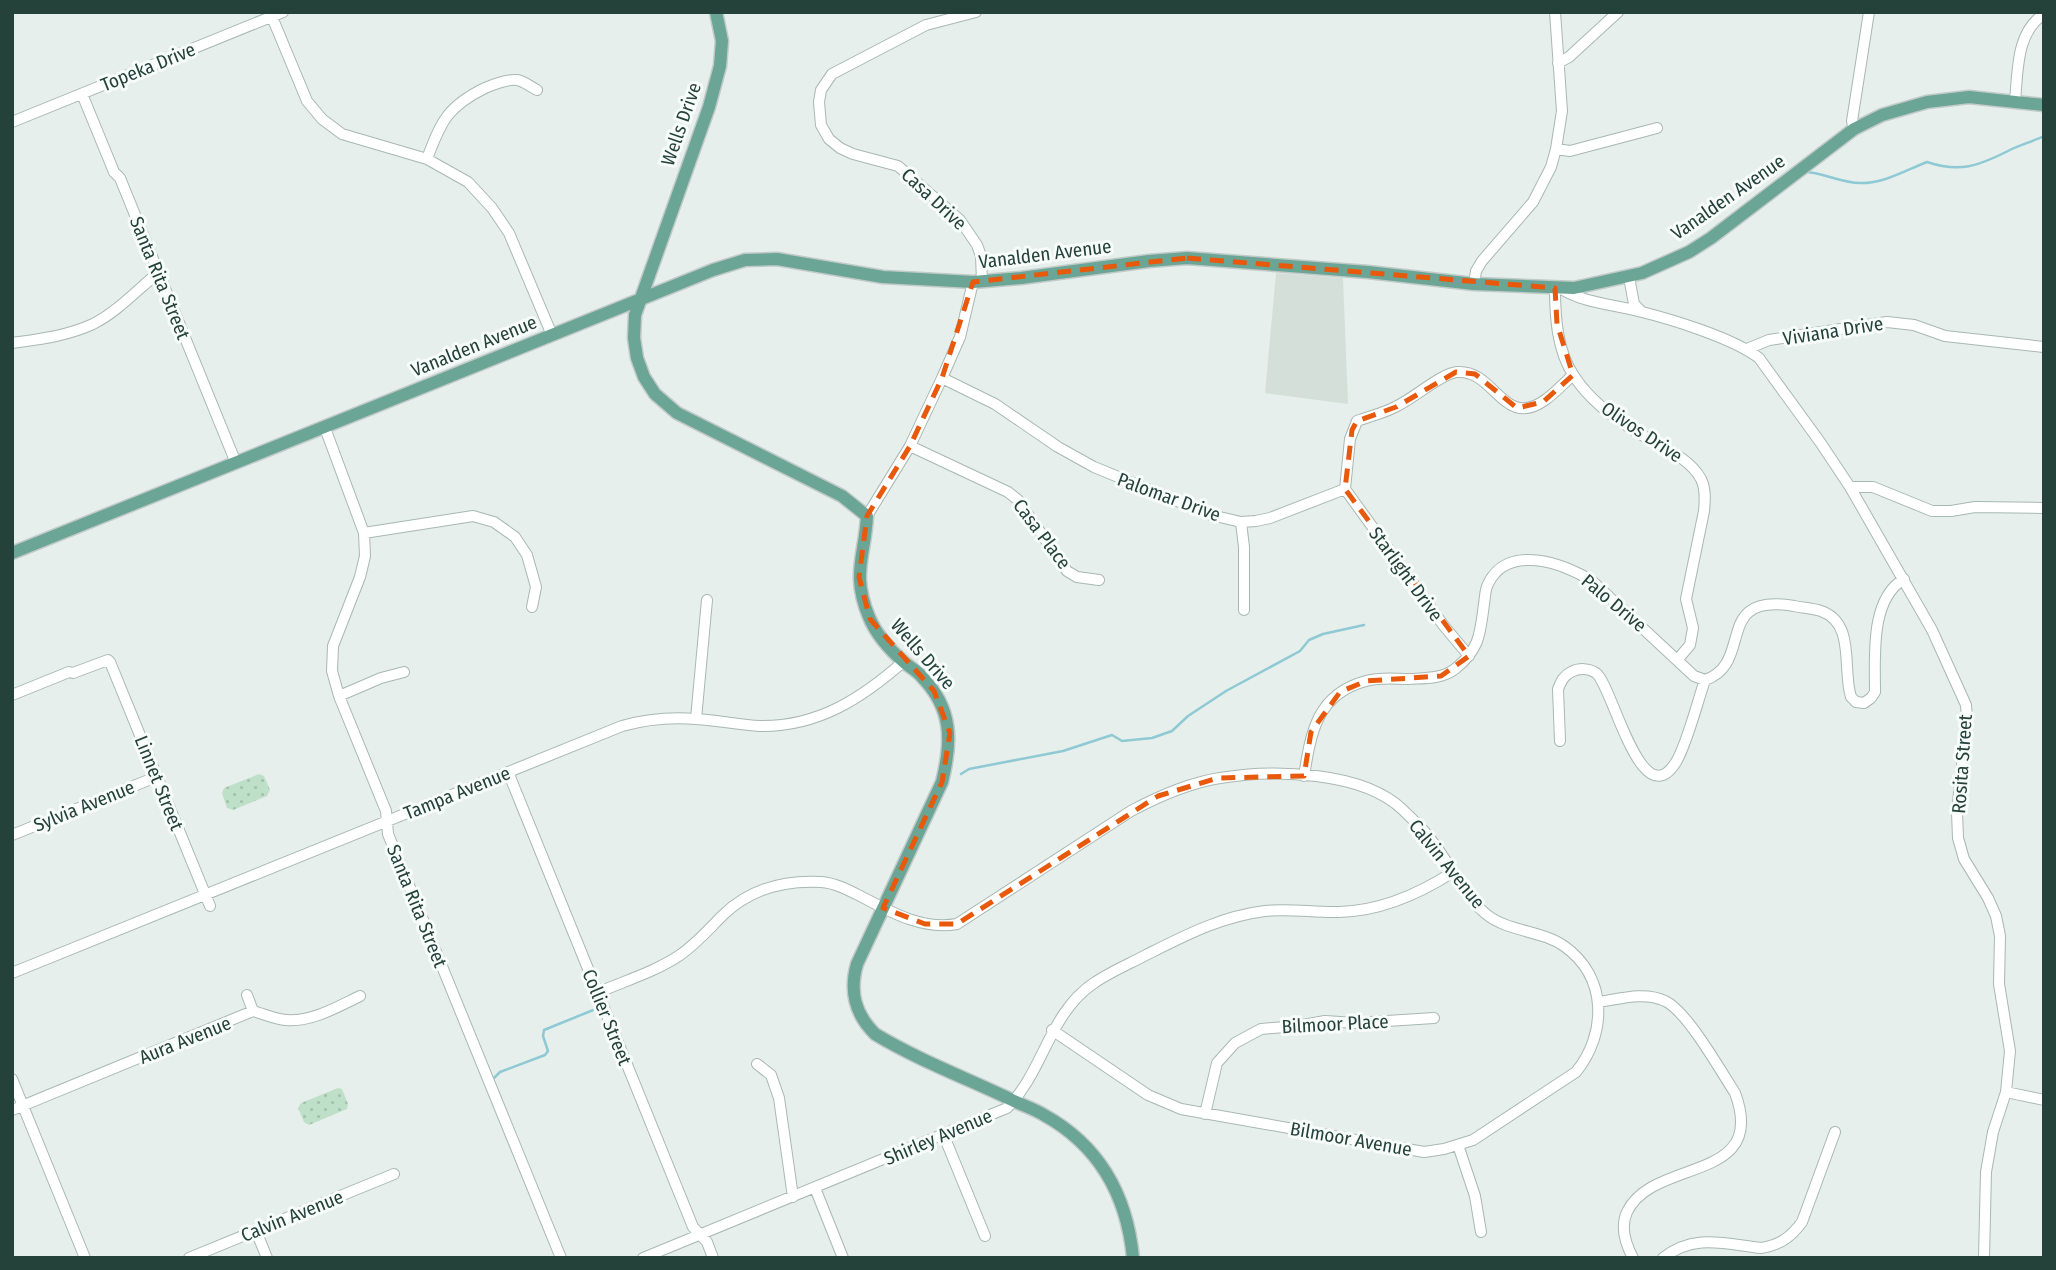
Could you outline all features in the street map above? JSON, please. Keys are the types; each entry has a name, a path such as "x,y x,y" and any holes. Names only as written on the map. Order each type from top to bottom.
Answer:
{"main road":[{"name":"Wells Drive","path":"716,12 722,41 720,66 709,107 639,300 634,338 636,358 655,394 677,413 842,496 867,516 859,567 862,597 880,637 903,662 921,675 934,691 943,707 950,733 950,752 942,782 855,974 852,992 861,1017 875,1034 1045,1115 1062,1126 1099,1160 1117,1189 1124,1209 1133,1258"},
{"name":"Vanalden Avenue","path":"12,553 713,270 745,260 777,259 883,277 978,282 1133,262 1186,258 1368,272 1474,284 1574,288 1629,278 1661,265 1711,238 1854,129 1882,115 1928,101 1969,97 2044,105"}],"street":[{"name":"Topeka Drive","path":"12,122 283,12"},
{"name":"Casa Drive","path":"867,516 910,446 943,378 978,282 981,256 960,220 898,166 853,154 830,139 821,125 821,90 832,74 926,25 976,12"},
{"path":"1474,284 1476,271 1482,261 1533,202 1551,167 1562,111 1555,12"},
{"path":"1558,63 1569,57 1618,12"},
{"path":"1854,129 1852,121 1869,12"},
{"path":"2015,101 2019,57 2025,36 2044,14"},
{"path":"272,17 307,101 322,119 342,134 427,159 468,182 492,208 509,233 552,335"},
{"path":"427,159 447,114 465,98 504,81 518,80 537,90"},
{"name":"Santa Rita Street","path":"82,94 114,172 120,178 236,463"},
{"path":"1556,149 1570,151 1657,128"},
{"path":"12,343 54,337 92,324 104,318 158,273"},
{"path":"1629,278 1634,304 1641,311"},
{"name":"Rosita Street","path":"1558,288 1575,298 1641,311 1747,349 1759,358 1850,488 1932,630 1966,705 1967,719 1957,812 1958,838 1964,859 1996,916 2000,936 1999,984 2010,1051 2006,1092 1993,1132 1986,1172 1984,1258"},
{"name":"Olivos Drive","path":"1558,288 1557,324 1564,357 1573,375 1602,408 1680,457 1691,466 1702,482 1704,511 1686,599 1693,628 1690,645 1678,659"},
{"name":"Viviana Drive","path":"1747,349 1769,340 1887,322 1914,325 1945,336 2044,347"},
{"path":"1345,489 1350,439 1357,421 1396,407 1447,373 1475,374 1484,379 1501,399 1517,408 1543,402 1573,375"},
{"name":"Palomar Drive","path":"943,378 995,404 1058,447 1094,467 1211,515 1241,522 1270,518 1345,489"},
{"name":"Santa Rita Street","path":"325,428 364,533 365,556 360,577 333,646 332,671 339,696 386,811 386,823 393,846 561,1258"},
{"name":"Casa Place","path":"910,446 1008,492 1018,500 1067,571 1077,577 1099,580"},
{"path":"1850,488 1873,486 1932,511 1975,507 2044,508"},
{"name":"Starlight Drive","path":"1345,489 1469,656"},
{"path":"364,533 472,516 494,522 515,537 527,555 535,576 532,607"},
{"path":"1241,522 1244,547 1244,610"},
{"name":"Palo Drive","path":"1469,656 1480,640 1487,585 1494,574 1506,565 1529,559 1578,572 1592,581 1694,676 1705,680"},
{"path":"1560,741 1558,689 1572,671 1590,670 1601,678 1645,772 1656,776 1668,772 1677,760 1705,680 1722,672 1729,662 1735,633 1742,619 1760,606 1774,603 1822,611 1836,621 1844,636 1851,696 1856,702 1864,703 1875,692 1875,644 1881,613 1890,590 1904,579"},
{"path":"696,719 707,600"},
{"path":"1304,776 1311,732 1322,710 1340,692 1366,681 1441,676 1452,671 1469,656"},
{"name":"Linnet Street","path":"12,695 108,660 210,906"},
{"name":"Tampa Avenue","path":"12,974 622,726 652,719 696,719 776,726 815,719 856,700 903,662"},
{"path":"339,696 381,678 404,673"},
{"name":"Collier Street","path":"509,772 693,1227 707,1242 713,1258"},
{"name":"Calvin Avenue","path":"597,993 663,965 681,954 708,932 725,913 769,886 797,882 826,883 846,889 925,925 940,927 957,923 1157,796 1219,778 1256,774 1343,780 1372,790 1400,807 1429,837 1476,904 1502,923 1539,934 1564,946 1580,961 1592,979 1599,1002"},
{"name":"Sylvia Avenue","path":"12,835 156,777"},
{"name":"Shirley Avenue","path":"643,1258 1007,1108 1023,1091 1052,1030 1073,1000 1094,983 1201,928 1237,916 1266,911 1340,912 1370,909 1394,903 1454,872"},
{"path":"247,995 253,1011"},
{"name":"Aura Avenue","path":"12,1110 253,1011 284,1020 301,1019 322,1014 360,996"},
{"path":"1599,1002 1648,997 1665,1000 1677,1010 1735,1093 1740,1106 1740,1132 1725,1155 1648,1188 1630,1205 1623,1232 1633,1258"},
{"name":"Bilmoor Avenue","path":"1052,1030 1148,1095 1181,1110 1424,1152 1458,1145 1484,1134 1576,1072 1587,1059 1595,1042 1599,1027 1599,1002"},
{"name":"Bilmoor Place","path":"1205,1114 1217,1063 1235,1043 1261,1028 1325,1021 1355,1023 1434,1018"},
{"path":"757,1064 771,1075 779,1098 793,1197"},
{"path":"12,1079 85,1258"},
{"path":"2006,1092 2044,1100"},
{"path":"1663,1258 1683,1244 1696,1241 1761,1248 1784,1241 1794,1234 1802,1222 1835,1132"},
{"path":"944,1136 985,1237"},
{"path":"1458,1145 1475,1196 1481,1232"},
{"name":"Calvin Avenue","path":"189,1258 394,1174"},
{"path":"815,1188 843,1258"},
{"path":"256,1231 267,1258"}],"highlighted area":[{"path":"1187,258 1555,288 1557,324 1573,375 1543,402 1517,408 1475,374 1456,372 1396,407 1357,421 1352,430 1345,489 1469,656 1441,676 1366,681 1340,692 1311,732 1304,776 1218,778 1158,796 957,924 925,924 883,908 942,782 950,733 934,691 870,619 859,577 867,516 910,446 942,378 973,282"}],"shaded area":[{"path":"1276,273 1343,278 1348,404 1265,393"}],"green space":[{"path":"259,774 264,776 270,790 267,796 233,810 227,808 222,793 224,788"},
{"path":"338,1088 342,1089 348,1104 347,1109 309,1125 304,1122 298,1108 301,1103"}],"waterway":[{"path":"1806,172 1869,183 1927,162 1949,167 1978,164 2044,136"},
{"path":"961,774 969,769 1063,751 1112,735 1122,741 1152,738 1172,731 1188,716 1226,691 1300,651 1309,640 1323,634 1364,625"},
{"path":"494,1078 500,1072 545,1055 548,1051 543,1036 544,1030 608,1004"}]}
